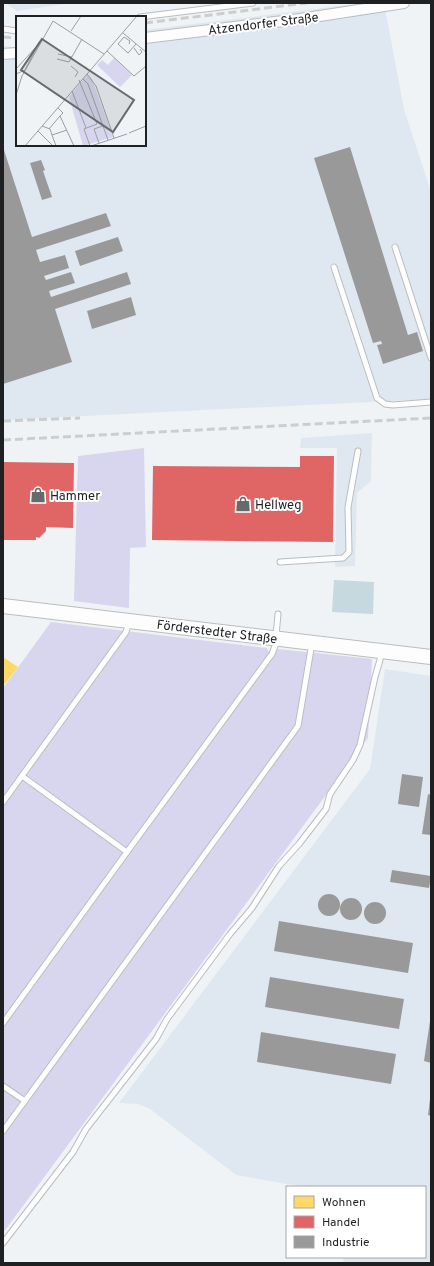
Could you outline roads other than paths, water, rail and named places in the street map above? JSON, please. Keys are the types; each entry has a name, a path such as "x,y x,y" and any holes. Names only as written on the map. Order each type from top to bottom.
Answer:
{"main road":[{"name":"Förderstedter Straße","path":"3,606 431,657"}],"street":[{"name":"Atzendorfer Straße","path":"146,38 300,19 404,3"},
{"path":"3,54 16,53"}],"lane":[{"path":"146,16 253,3"},
{"path":"3,29 16,31"},
{"path":"395,247 431,358"},
{"path":"334,267 377,398 385,404 393,405 431,402"},
{"path":"280,562 343,558 349,552 348,507 358,451"},
{"path":"3,1023 272,654 276,638 278,614"},
{"path":"3,802 126,632 129,621"},
{"path":"3,1131 298,726 312,643"},
{"path":"3,1244 73,1152 91,1123 156,1039 167,1019 230,934 252,908 279,866 299,844 326,809 330,794 353,760 360,745 380,660 380,651"},
{"path":"22,776 127,852"},
{"path":"3,1086 25,1101"}],"railway":[{"path":"146,23 307,3"},
{"path":"3,37 16,38"},
{"path":"3,421 80,418"},
{"path":"3,440 431,418"}],"place":[{"name":"Hammer","path":"38,495"},
{"name":"Hellweg","path":"243,504"}]}
